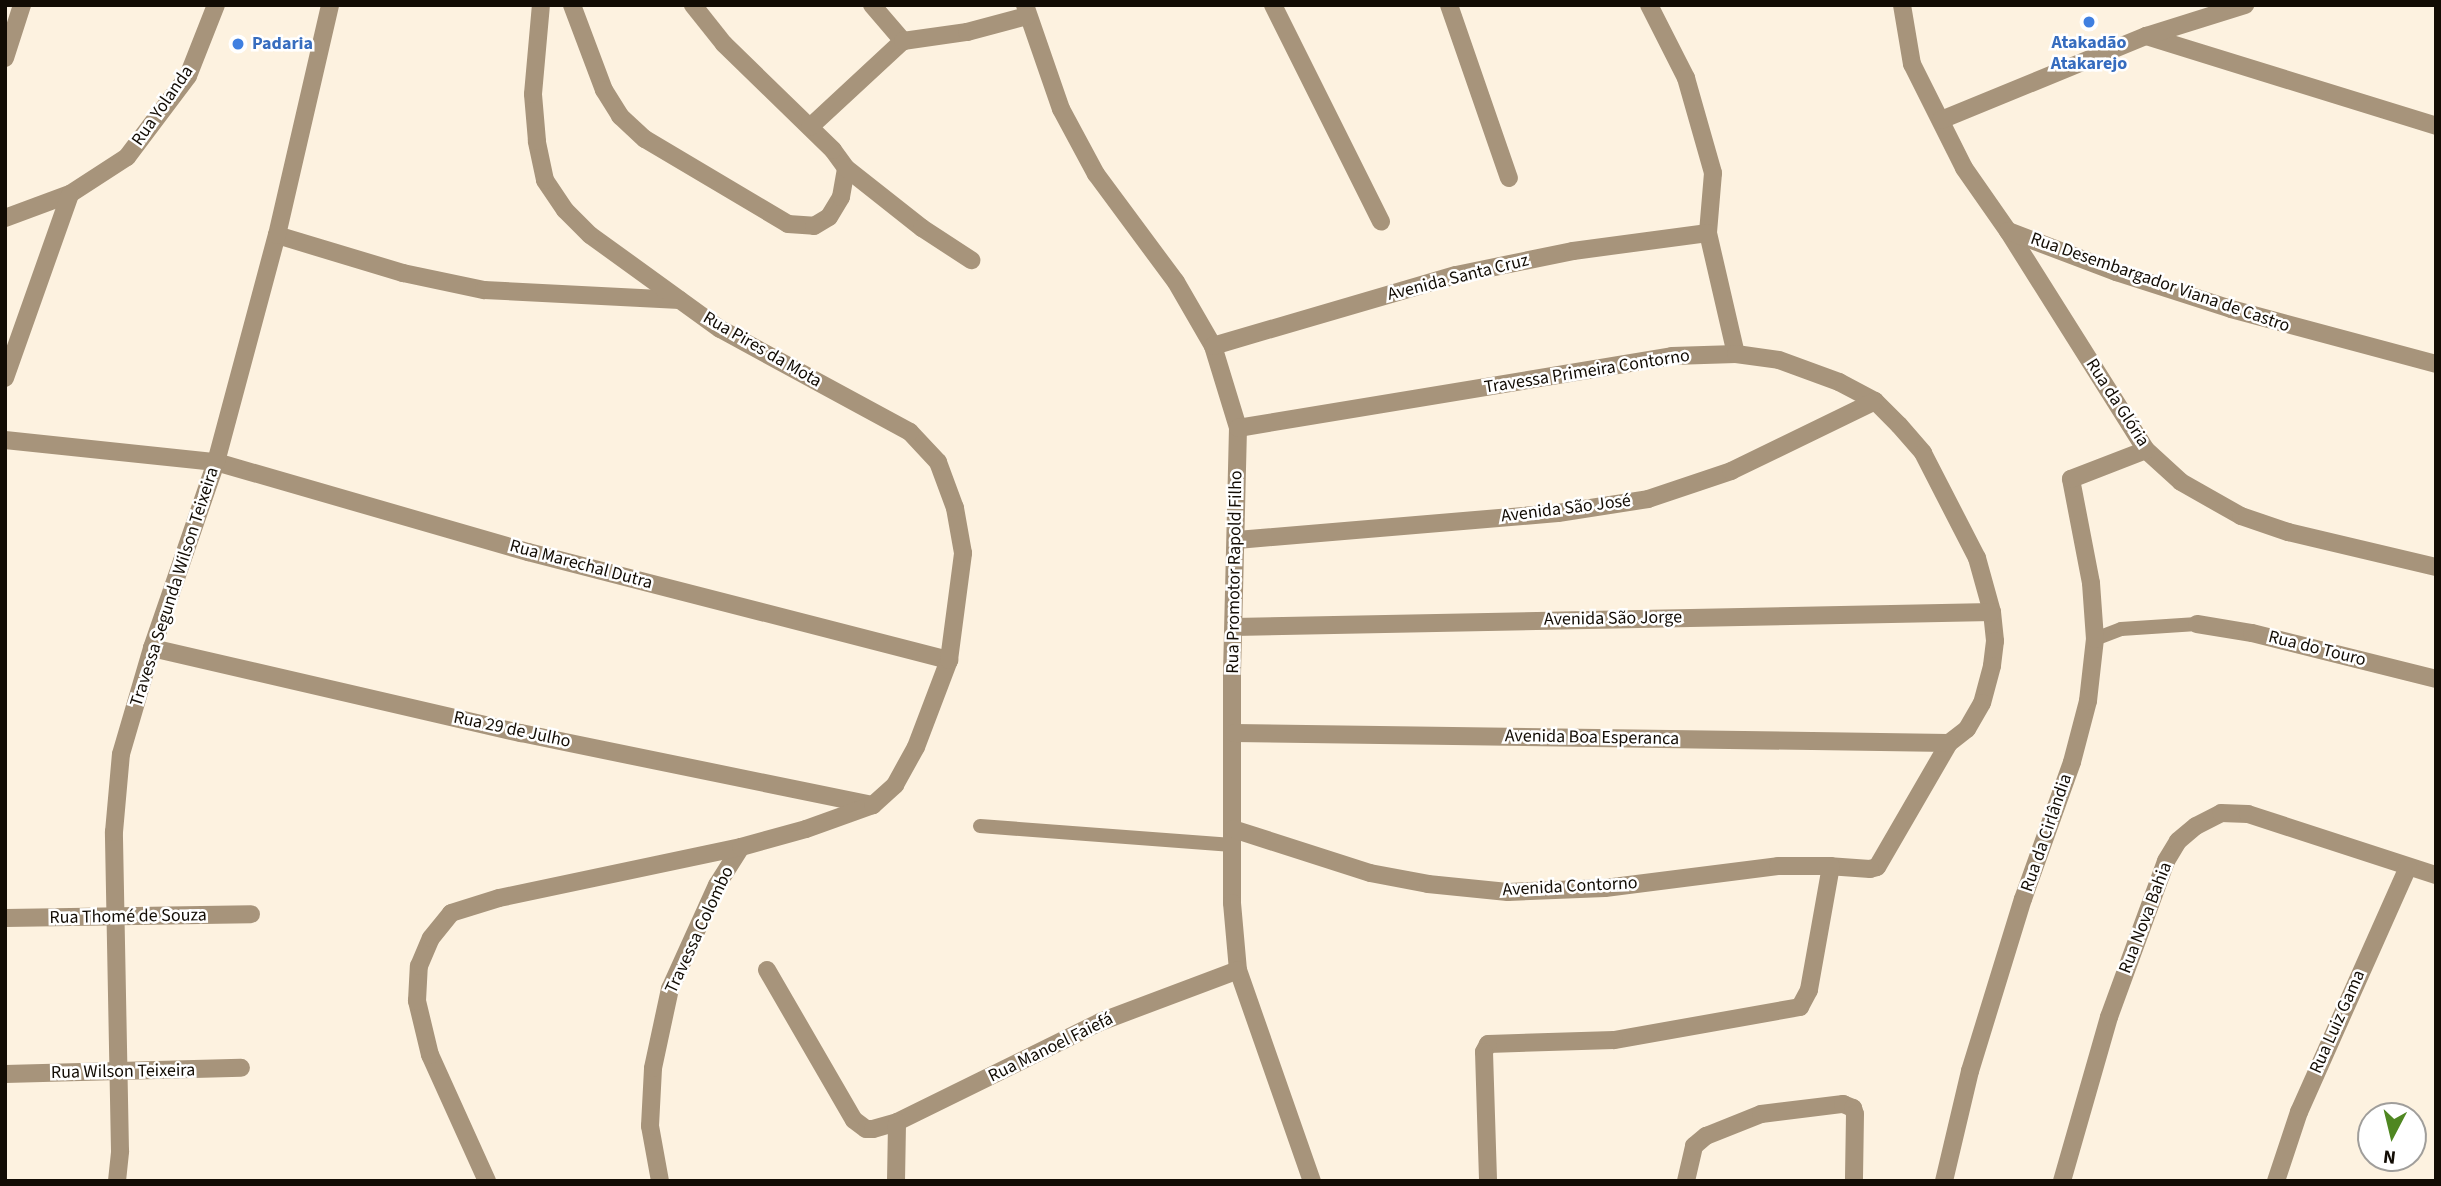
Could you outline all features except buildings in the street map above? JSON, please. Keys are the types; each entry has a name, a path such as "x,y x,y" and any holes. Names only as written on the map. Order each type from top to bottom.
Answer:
{"street":[{"path":"5,58 22,5"},
{"name":"Rua Yolanda","path":"5,218 70,194 127,157 188,76 216,5"},
{"name":"Travessa Segunda Wilson Teixeira","path":"117,1181 120,1151 116,1073 114,832 121,754 152,648 216,462 277,235 330,5"},
{"name":"Rua Pires da Mota","path":"541,5 533,94 537,141 545,180 565,210 590,235 720,330 910,432 937,462 955,508 963,552 949,660 916,747 895,785 873,805"},
{"path":"572,5 604,90 620,116 645,139 788,225 814,226 829,217 841,197 846,168"},
{"path":"693,5 724,44 810,127 846,168 922,228 971,260"},
{"path":"872,5 903,41"},
{"path":"1273,5 1381,222"},
{"path":"1449,5 1509,178"},
{"path":"1649,5 1686,78 1713,173 1708,233 1737,354"},
{"name":"Rua Desembargador Viana de Castro","path":"1902,5 1912,64 1964,168 2008,231 2116,272 2231,309 2436,364"},
{"path":"1941,120 2146,36 2245,5"},
{"path":"810,127 903,41 967,32 1026,11"},
{"name":"Rua Promotor Rapold Filho","path":"1026,11 1061,109 1096,174 1130,224 1176,282 1213,345 1238,428 1232,903 1238,970 1312,1181"},
{"path":"2146,36 2436,126"},
{"path":"5,378 70,194"},
{"name":"Rua da Glória","path":"2008,231 2146,450 2181,482 2241,516 2288,532 2436,567"},
{"name":"Avenida Santa Cruz","path":"1213,345 1456,275 1573,251 1708,233"},
{"path":"277,235 404,273 484,290 680,300"},
{"name":"Travessa Primeira Contorno","path":"1238,428 1672,356 1737,354 1779,360 1839,382 1875,401 1923,453 1978,558 1992,612 1993,666 1982,703 1967,729 1949,743"},
{"name":"Avenida São José","path":"1237,540 1558,513 1648,499 1731,471 1875,401"},
{"name":"Rua Marechal Dutra","path":"5,440 216,462 528,552 949,660"},
{"name":"Rua da Cirlândia","path":"1944,1181 1970,1071 2023,899 2072,762 2088,701 2095,639 2091,583 2071,479 2146,450"},
{"name":"Avenida São Jorge","path":"1234,627 1992,612"},
{"name":"Rua do Touro","path":"2197,624 2252,633 2436,679"},
{"name":"Rua 29 de Julho","path":"152,648 521,733 873,805"},
{"name":"Avenida Boa Esperanca","path":"1234,733 1949,743"},
{"name":"Avenida Contorno","path":"1233,837 1370,873 1428,884 1508,892 1605,888 1778,866 1870,869 1877,867 1949,743"},
{"path":"487,1181 430,1055 417,1001 419,966 431,938 452,913 499,898 741,846 806,829 873,805"},
{"name":"Rua Nova Bahia","path":"2062,1181 2109,1017 2166,861 2178,841 2196,826 2221,813 2248,814 2436,875"},
{"name":"Travessa Colombo","path":"660,1181 650,1126 653,1068 670,989 717,885 741,846"},
{"path":"1488,1181 1484,1052 1489,1044 1614,1040 1800,1007 1809,990 1830,866"},
{"name":"Rua Luiz Gama","path":"2276,1181 2299,1112 2408,867"},
{"name":"Rua Thomé de Souza","path":"5,918 114,919 251,915"},
{"name":"Rua Manoel Faiefá","path":"767,970 854,1120 866,1129 897,1122 1100,1022 1238,970"},
{"name":"Rua Wilson Teixeira","path":"5,1074 241,1068"},
{"path":"1686,1181 1694,1146 1706,1136 1761,1114 1843,1104 1853,1108 1855,1114 1854,1181"},
{"path":"896,1181 897,1122"}],"lane":[{"path":"2095,639 2121,629 2197,624"},
{"path":"980,826 1211,844 1233,837"}],"place":[{"name":"Atakadão Atakarejo","path":"2089,22"},
{"name":"Padaria","path":"238,44"}]}
